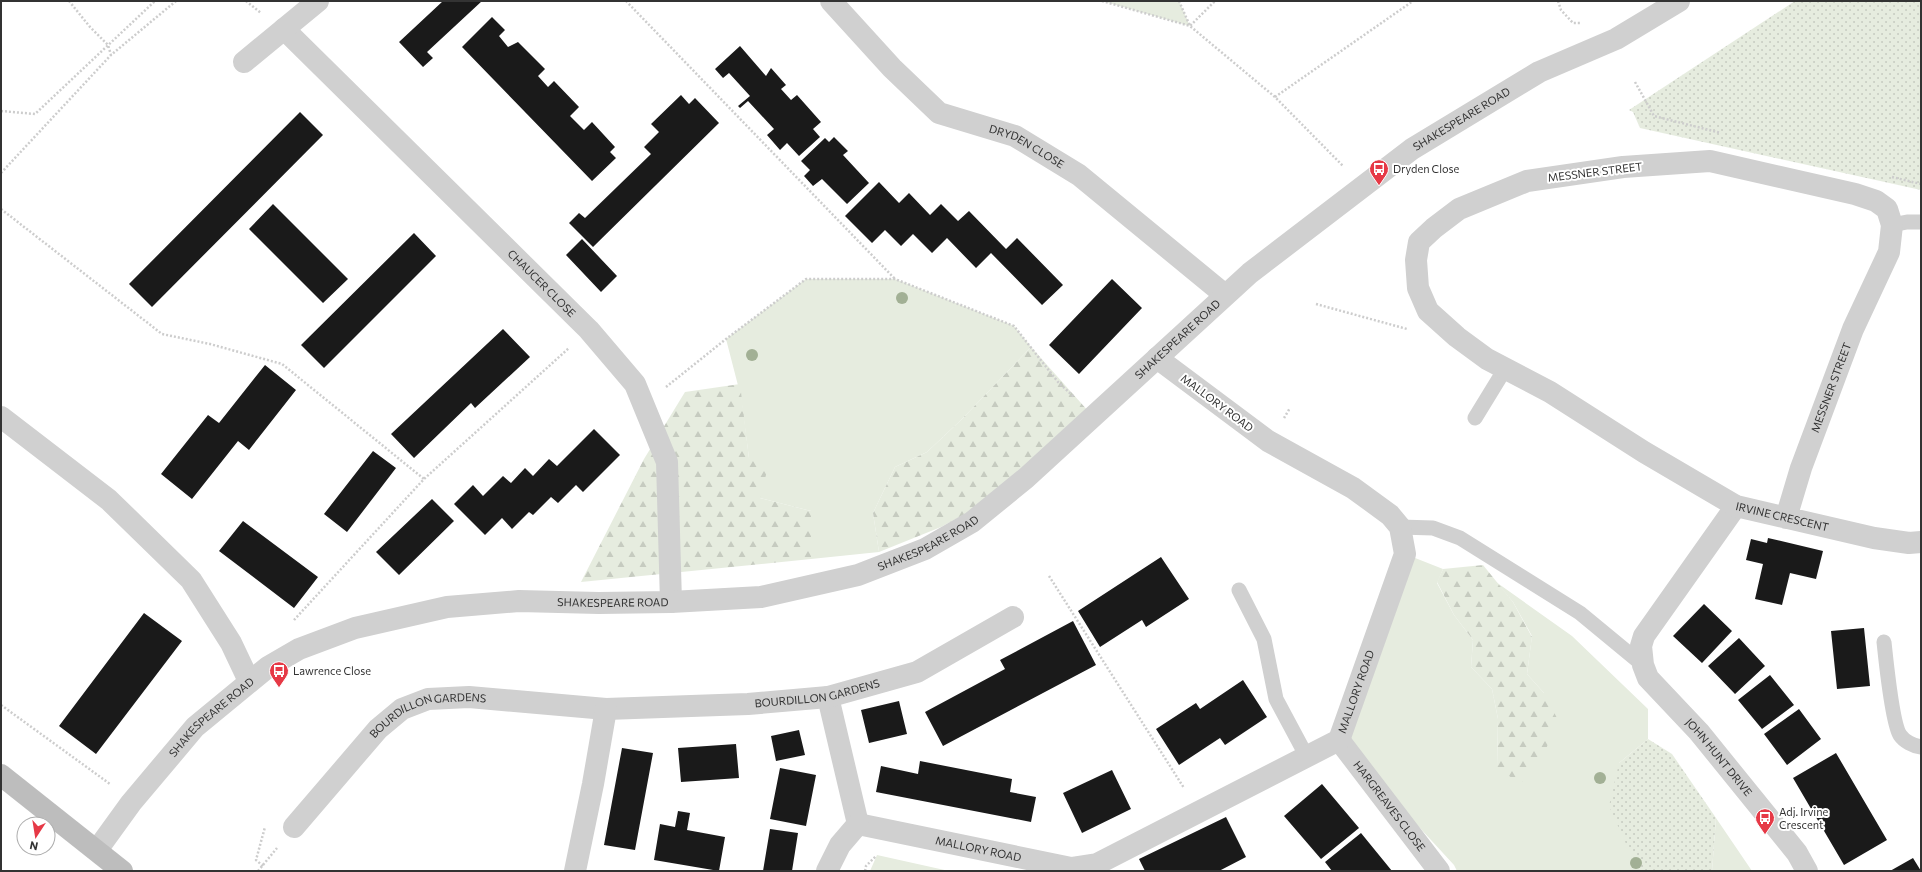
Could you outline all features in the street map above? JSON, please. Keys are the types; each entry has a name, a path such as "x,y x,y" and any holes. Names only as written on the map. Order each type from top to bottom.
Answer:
{"street":[{"path":"244,62 318,1"},
{"name":"DRYDEN CLOSE","path":"831,1 892,68 938,113 1015,136 1079,175 1225,295"},
{"name":"SHAKESPEARE ROAD","path":"97,850 131,803 196,727 249,681 268,667 299,649 354,628 448,607 520,601 599,603 671,602 761,596 858,575 925,549 972,522 1026,478 1250,273 1412,149 1539,72 1616,39 1679,1"},
{"name":"CHAUCER CLOSE","path":"284,29 589,330 635,384 667,462 671,602"},
{"name":"MESSNER STREET","path":"1736,506 1644,452 1550,392 1487,359 1451,332 1428,311 1418,288 1416,260 1419,242 1434,228 1459,209 1527,181 1624,167 1710,161 1855,194 1876,202 1888,209 1892,225 1889,252 1853,329 1801,468 1786,518"},
{"name":"MALLORY ROAD","path":"858,824 1071,868 1096,864 1339,740 1405,554 1400,527 1390,515 1371,500 1353,488 1268,441 1157,358"},
{"path":"1,417 108,500 190,580 231,643 249,681"},
{"name":"IRVINE CRESCENT","path":"1643,665 1641,646 1644,636 1736,506 1874,538 1909,543 1921,542"},
{"name":"BOURDILLON GARDENS","path":"294,827 378,729 402,709 428,700 469,697 606,710 748,704 828,697 917,672 1013,617"},
{"name":"JOHN HUNT DRIVE","path":"1643,665 1648,678 1699,732 1797,853 1807,871"},
{"path":"827,871 840,845 858,824 828,697"},
{"path":"576,871 606,710"},
{"name":"HARGREAVES CLOSE","path":"1339,740 1439,871"},
{"path":"1,775 122,871"}],"lane":[{"path":"1892,225 1907,222 1921,222"},
{"path":"1475,418 1505,369"},
{"path":"1400,527 1433,528 1460,538 1580,613 1643,665"},
{"path":"1239,590 1264,639 1276,698 1307,756"},
{"path":"1884,642 1894,714 1900,734 1909,744 1921,747"}],"path":[{"path":"69,1 90,27 108,45 111,56"},
{"path":"1,111 35,114 155,1"},
{"path":"1,173 111,56 176,1"},
{"path":"626,1 895,279"},
{"path":"1102,1 1190,26 1275,97 1346,170"},
{"path":"1179,1 1190,26"},
{"path":"1190,26 1215,1"},
{"path":"1275,97 1413,1"},
{"path":"1558,1 1561,10 1573,23 1588,23"},
{"path":"1635,82 1654,116 1723,133"},
{"path":"1890,177 1921,184"},
{"path":"1,209 162,334 210,344 282,364 424,479"},
{"path":"644,405 726,338 806,279 895,279 1014,326 1058,382 1079,402"},
{"path":"1316,304 1427,334 1451,332"},
{"path":"291,624 424,479 589,330"},
{"path":"1049,576 1199,811"},
{"path":"1,705 110,784"}],"green space":[{"path":"1102,1 1179,1 1190,26"},
{"path":"1795,1 1921,1 1921,190 1640,128 1633,112 1629,110"},
{"path":"806,279 895,279 1014,326 1031,347 962,419 927,452 895,467 873,513 879,552 811,559 811,511 760,498 749,458 741,397 726,339"},
{"path":"1031,347 1089,412 1015,487 941,527 879,552 873,513 895,467 927,452 962,419"},
{"path":"740,384 749,458 767,471 760,498 811,511 811,559 581,582 644,459 685,392"},
{"path":"1405,554 1443,569 1437,583 1454,615 1473,640 1471,667 1492,689 1498,719 1497,767 1544,693 1527,674 1532,636 1513,602 1496,582 1572,636 1648,709 1648,739 1619,763 1643,871 1457,871 1454,865 1339,740"},
{"path":"1483,565 1513,602 1532,637 1527,674 1544,693 1558,720 1541,761 1520,784 1497,767 1498,719 1492,689 1471,667 1473,640 1454,615 1437,582 1443,569"},
{"path":"1648,739 1672,754 1716,818 1712,871 1641,871 1626,844 1609,806 1619,763"},
{"path":"1716,818 1752,871 1712,871"},
{"path":"877,855 949,871 870,871"}],"building":[{"path":"443,1 482,1 427,52 433,58 423,67 399,42"},
{"path":"492,17 505,30 499,36 508,47 518,42 545,69 538,76 548,87 554,81 579,107 570,116 584,130 592,122 615,147 610,152 616,158 592,181 462,47"},
{"path":"740,46 766,76 771,68 786,85 781,89 791,100 797,95 821,122 813,129 820,137 799,156 787,143 780,150 767,135 774,129 748,101 740,108 738,106 750,96 729,73 723,78 715,69"},
{"path":"681,95 689,104 695,98 719,123 593,247 569,223 579,213 585,218 651,154 644,147 659,132 651,124"},
{"path":"300,112 323,135 152,307 129,284"},
{"path":"834,137 848,151 843,155 869,183 847,204 822,179 813,186 804,176 810,170 801,161 825,138 829,142"},
{"path":"879,182 899,203 909,193 930,215 941,204 958,221 969,211 1006,249 1017,238 1063,285 1042,305 991,253 976,268 947,238 932,253 913,234 901,246 885,230 872,243 845,216"},
{"path":"273,204 348,279 323,303 249,229"},
{"path":"414,233 436,256 324,368 301,345"},
{"path":"582,239 617,276 601,292 566,255"},
{"path":"1112,279 1142,308 1079,374 1049,345"},
{"path":"503,329 530,357 475,408 471,403 414,458 391,434"},
{"path":"265,365 296,390 249,450 238,441 192,499 161,474 208,415 219,423"},
{"path":"594,429 620,455 583,492 576,485 558,503 551,497 533,515 529,512 512,529 502,518 485,535 454,504 473,485 483,496 503,476 511,483 525,468 533,476 549,459 557,466"},
{"path":"373,451 396,468 347,532 324,514"},
{"path":"432,499 454,521 399,575 376,552"},
{"path":"243,521 318,577 294,608 219,551"},
{"path":"1768,538 1823,551 1816,579 1790,573 1782,605 1755,599 1763,564 1746,560 1751,539 1767,543"},
{"path":"1161,557 1189,599 1146,627 1142,620 1100,647 1078,611"},
{"path":"1704,604 1732,631 1702,663 1673,636"},
{"path":"144,613 182,641 96,754 59,726"},
{"path":"1073,621 1096,665 943,746 925,712 1005,669 1000,660"},
{"path":"1864,628 1870,686 1837,689 1831,631"},
{"path":"1739,638 1765,666 1735,694 1708,666"},
{"path":"1770,675 1794,705 1762,729 1738,700"},
{"path":"1243,680 1267,717 1225,745 1220,738 1179,765 1156,729 1196,703 1200,709"},
{"path":"899,701 907,734 869,743 861,710"},
{"path":"1799,709 1821,739 1787,765 1764,734"},
{"path":"799,730 805,755 776,761 771,736"},
{"path":"736,744 739,778 681,782 678,748"},
{"path":"622,748 653,753 635,850 604,845"},
{"path":"1836,753 1887,840 1844,865 1793,778"},
{"path":"920,761 1012,779 1010,792 1036,797 1031,822 876,792 881,766 918,774"},
{"path":"780,768 816,775 806,826 770,819"},
{"path":"1112,770 1131,809 1082,833 1063,793"},
{"path":"1322,784 1359,828 1321,859 1284,816"},
{"path":"678,811 690,813 687,830 725,837 719,871 654,860 660,824 675,827"},
{"path":"1226,817 1246,857 1219,871 1145,871 1139,859"},
{"path":"770,829 798,833 792,871 763,871"},
{"path":"1361,833 1392,871 1332,871 1325,862"},
{"path":"1913,858 1921,871 1890,871"}],"place":[{"name":"Dryden Close","path":"1379,186"},
{"name":"Lawrence Close","path":"279,688"},
{"name":"Adj. Irvine Crescent","path":"1765,835"}]}
